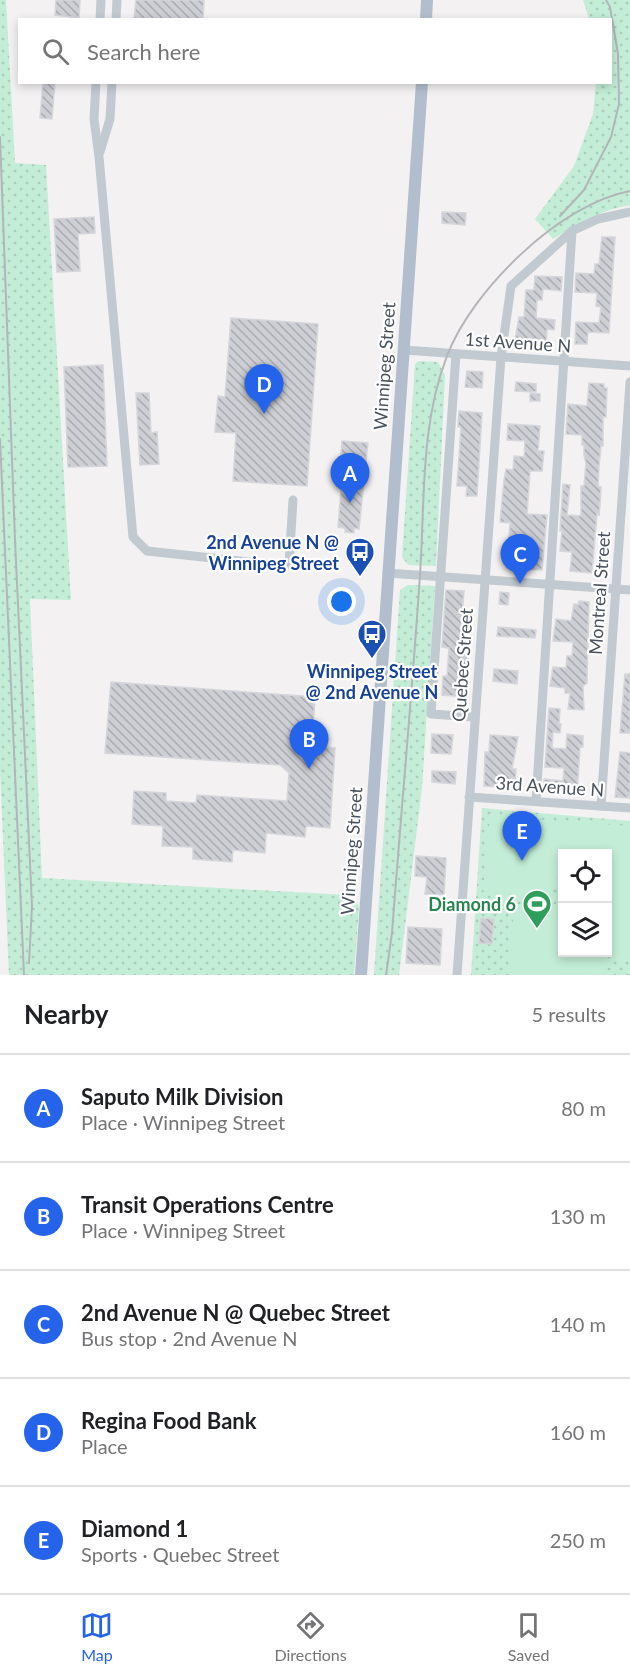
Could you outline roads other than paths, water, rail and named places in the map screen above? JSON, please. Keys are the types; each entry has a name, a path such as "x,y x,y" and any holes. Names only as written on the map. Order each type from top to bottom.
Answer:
{"main road":[{"path":"426,18 427,0"},
{"name":"Winnipeg Street","path":"361,975 422,84"}],"street":[{"path":"100,18 101,0"},
{"path":"116,18 117,0"},
{"path":"96,84 94,119 133,537 147,551 268,564"},
{"path":"99,157 110,119 112,84"},
{"name":"Quebec Street","path":"457,975 501,357 511,286 572,231 598,219 630,212"},
{"path":"536,801 572,231"},
{"name":"1st Avenue N","path":"404,350 630,366"},
{"path":"456,354 431,714 474,717"},
{"name":"Montreal Street","path":"601,806 630,382"},
{"path":"289,565 293,500"},
{"path":"387,573 630,590"},
{"name":"3rd Avenue N","path":"469,797 630,808"}],"railway":[{"path":"606,0 612,18"},
{"path":"560,216 584,190 611,137 619,104 618,54 612,19"},
{"path":"0,137 32,906 29,963"},
{"path":"386,975 392,933 414,664 425,464 438,382 459,330 497,278 548,232 575,213 603,199 630,191"},
{"path":"0,439 24,975"}],"place":[{"name":"Regina Food Bank","path":"264,414"},
{"name":"Saputo Milk Division","path":"350,503"},
{"name":"2nd Avenue N @ Winnipeg Street","path":"360,578"},
{"name":"2nd Avenue N @ Quebec Street","path":"520,584"},
{"name":"Winnipeg Street @ 2nd Avenue N","path":"372,660"},
{"name":"Transit Operations Centre","path":"309,769"},
{"name":"Diamond 1","path":"522,861"},
{"name":"Diamond 6","path":"537,930"}]}
